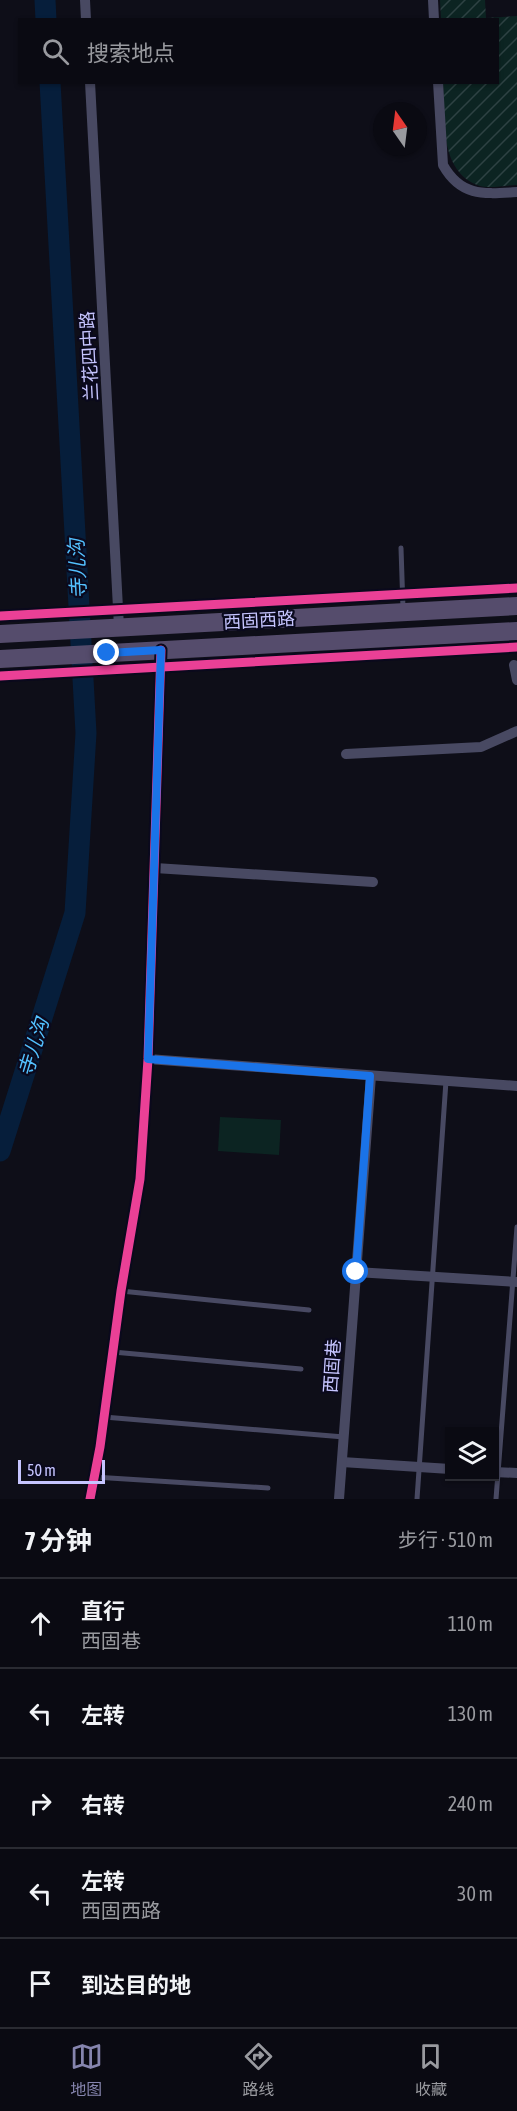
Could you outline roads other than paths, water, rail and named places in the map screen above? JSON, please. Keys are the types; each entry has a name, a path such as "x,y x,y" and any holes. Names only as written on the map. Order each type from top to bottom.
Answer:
{"main road":[{"name":"西固西路","path":"0,634 53,622 114,622 403,603 517,606"},
{"name":"西固西路","path":"0,659 55,664 517,632"}],"street":[{"path":"85,0 86,18"},
{"path":"434,0 434,18"},
{"name":"兰花四中路","path":"90,84 114,622"},
{"path":"438,84 443,165 449,175 470,191 488,194 517,192"},
{"path":"403,603 517,588"},
{"path":"0,616 53,622 105,610 114,622"},
{"path":"90,1499 140,1179 148,1059 161,658 517,647"},
{"path":"0,676 55,664"},
{"path":"514,665 517,680"},
{"path":"346,754 481,747 517,731"},
{"path":"155,868 373,882"},
{"path":"148,1059 517,1086"},
{"name":"西固巷","path":"339,1499 370,1076"},
{"path":"356,1272 515,1282"},
{"path":"342,1462 445,1469"},
{"path":"499,1472 517,1473"}],"lane":[{"path":"401,548 403,603"},
{"path":"417,1499 446,1081"},
{"path":"499,1446 514,1319 517,1227"},
{"path":"121,1291 309,1310"},
{"path":"113,1352 301,1369"},
{"path":"104,1417 344,1437"},
{"path":"94,1477 268,1488"},
{"path":"496,1481 496,1499"}],"waterway":[{"name":"寺儿沟","path":"45,0 46,18"},
{"name":"寺儿沟","path":"0,1151 75,913 86,733 50,84"}]}
